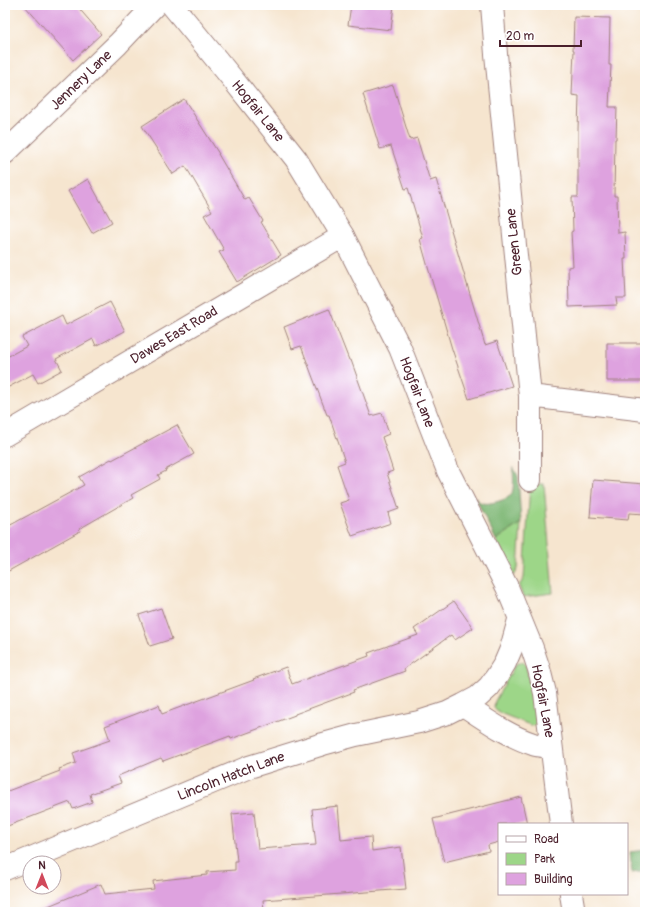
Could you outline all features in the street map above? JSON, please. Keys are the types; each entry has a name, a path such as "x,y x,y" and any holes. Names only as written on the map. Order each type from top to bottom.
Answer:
{"street":[{"name":"Jennery Lane","path":"5,154 118,44 155,5"},
{"name":"Hogfair Lane","path":"172,5 232,77 296,159 343,236 400,348 448,471 507,587 532,648 545,693 561,823"},
{"name":"Green Lane","path":"492,5 496,62 530,396 530,480"},
{"name":"Dawes East Road","path":"5,435 343,236"},
{"path":"530,396 645,410"},
{"name":"Lincoln Hatch Lane","path":"5,869 248,767 343,738 420,722 463,706 489,687 497,676 505,663 520,620"},
{"path":"463,706 516,736 534,744 551,747"},
{"path":"571,895 574,912"}],"green space":[{"path":"513,467 518,476 521,523 496,540 475,497 482,503 488,503 497,502 509,497 513,489"},
{"path":"530,484 544,484 553,593 523,597 519,586 524,578"},
{"path":"521,523 518,569 514,576 496,540"},
{"path":"523,662 526,666 534,703 537,723 533,726 500,713 494,708 495,701 515,665"},
{"path":"645,850 645,871 632,873 630,852"}],"building":[{"path":"24,5 76,5 101,34 73,60"},
{"path":"351,5 394,5 391,30 348,25"},
{"path":"574,17 610,18 609,65 611,65 609,107 617,107 614,196 617,196 618,233 625,232 626,259 624,259 626,298 616,298 617,305 569,307 568,267 573,266 571,232 573,231 572,197 578,197 579,96 572,95"},
{"path":"393,85 410,140 417,138 430,181 436,179 485,345 497,341 512,386 469,399 452,349 429,271 420,239 423,238 408,188 405,189 391,146 380,149 363,94"},
{"path":"184,99 219,154 245,200 249,198 263,221 261,222 281,255 237,282 219,252 224,250 204,215 212,211 189,172 185,166 173,174 142,126"},
{"path":"88,179 112,222 92,233 68,191"},
{"path":"110,302 125,331 96,346 93,339 56,359 62,370 38,383 33,374 5,389 5,358 27,346 22,337 62,316 66,325"},
{"path":"329,309 349,360 351,360 371,416 382,413 389,434 382,437 393,471 387,473 399,509 388,513 391,523 352,536 340,503 349,500 337,465 345,462 329,415 327,415 301,346 292,349 284,327"},
{"path":"607,343 645,343 645,367 643,367 643,381 607,381"},
{"path":"177,425 194,454 158,475 160,479 131,495 133,498 79,529 80,531 5,573 5,528 84,485 79,477"},
{"path":"593,480 645,484 645,514 629,513 628,520 590,517"},
{"path":"454,601 473,628 455,640 451,635 404,669 405,671 353,690 354,692 231,739 230,736 163,761 161,758 118,776 121,783 90,794 92,802 73,809 70,802 5,827 5,792 60,771 59,769 76,763 73,753 110,740 105,726 159,705 162,714 286,667 292,684 369,656 368,653 418,635 414,629"},
{"path":"161,608 172,639 150,646 139,615"},
{"path":"521,797 527,823 498,823 498,842 488,845 489,851 444,862 433,819"},
{"path":"338,806 341,840 371,837 372,851 401,847 406,889 263,900 264,912 34,912 101,884 105,894 154,889 153,881 207,875 207,872 235,870 235,861 237,861 232,814 254,812 258,849 316,845 312,809"}]}
